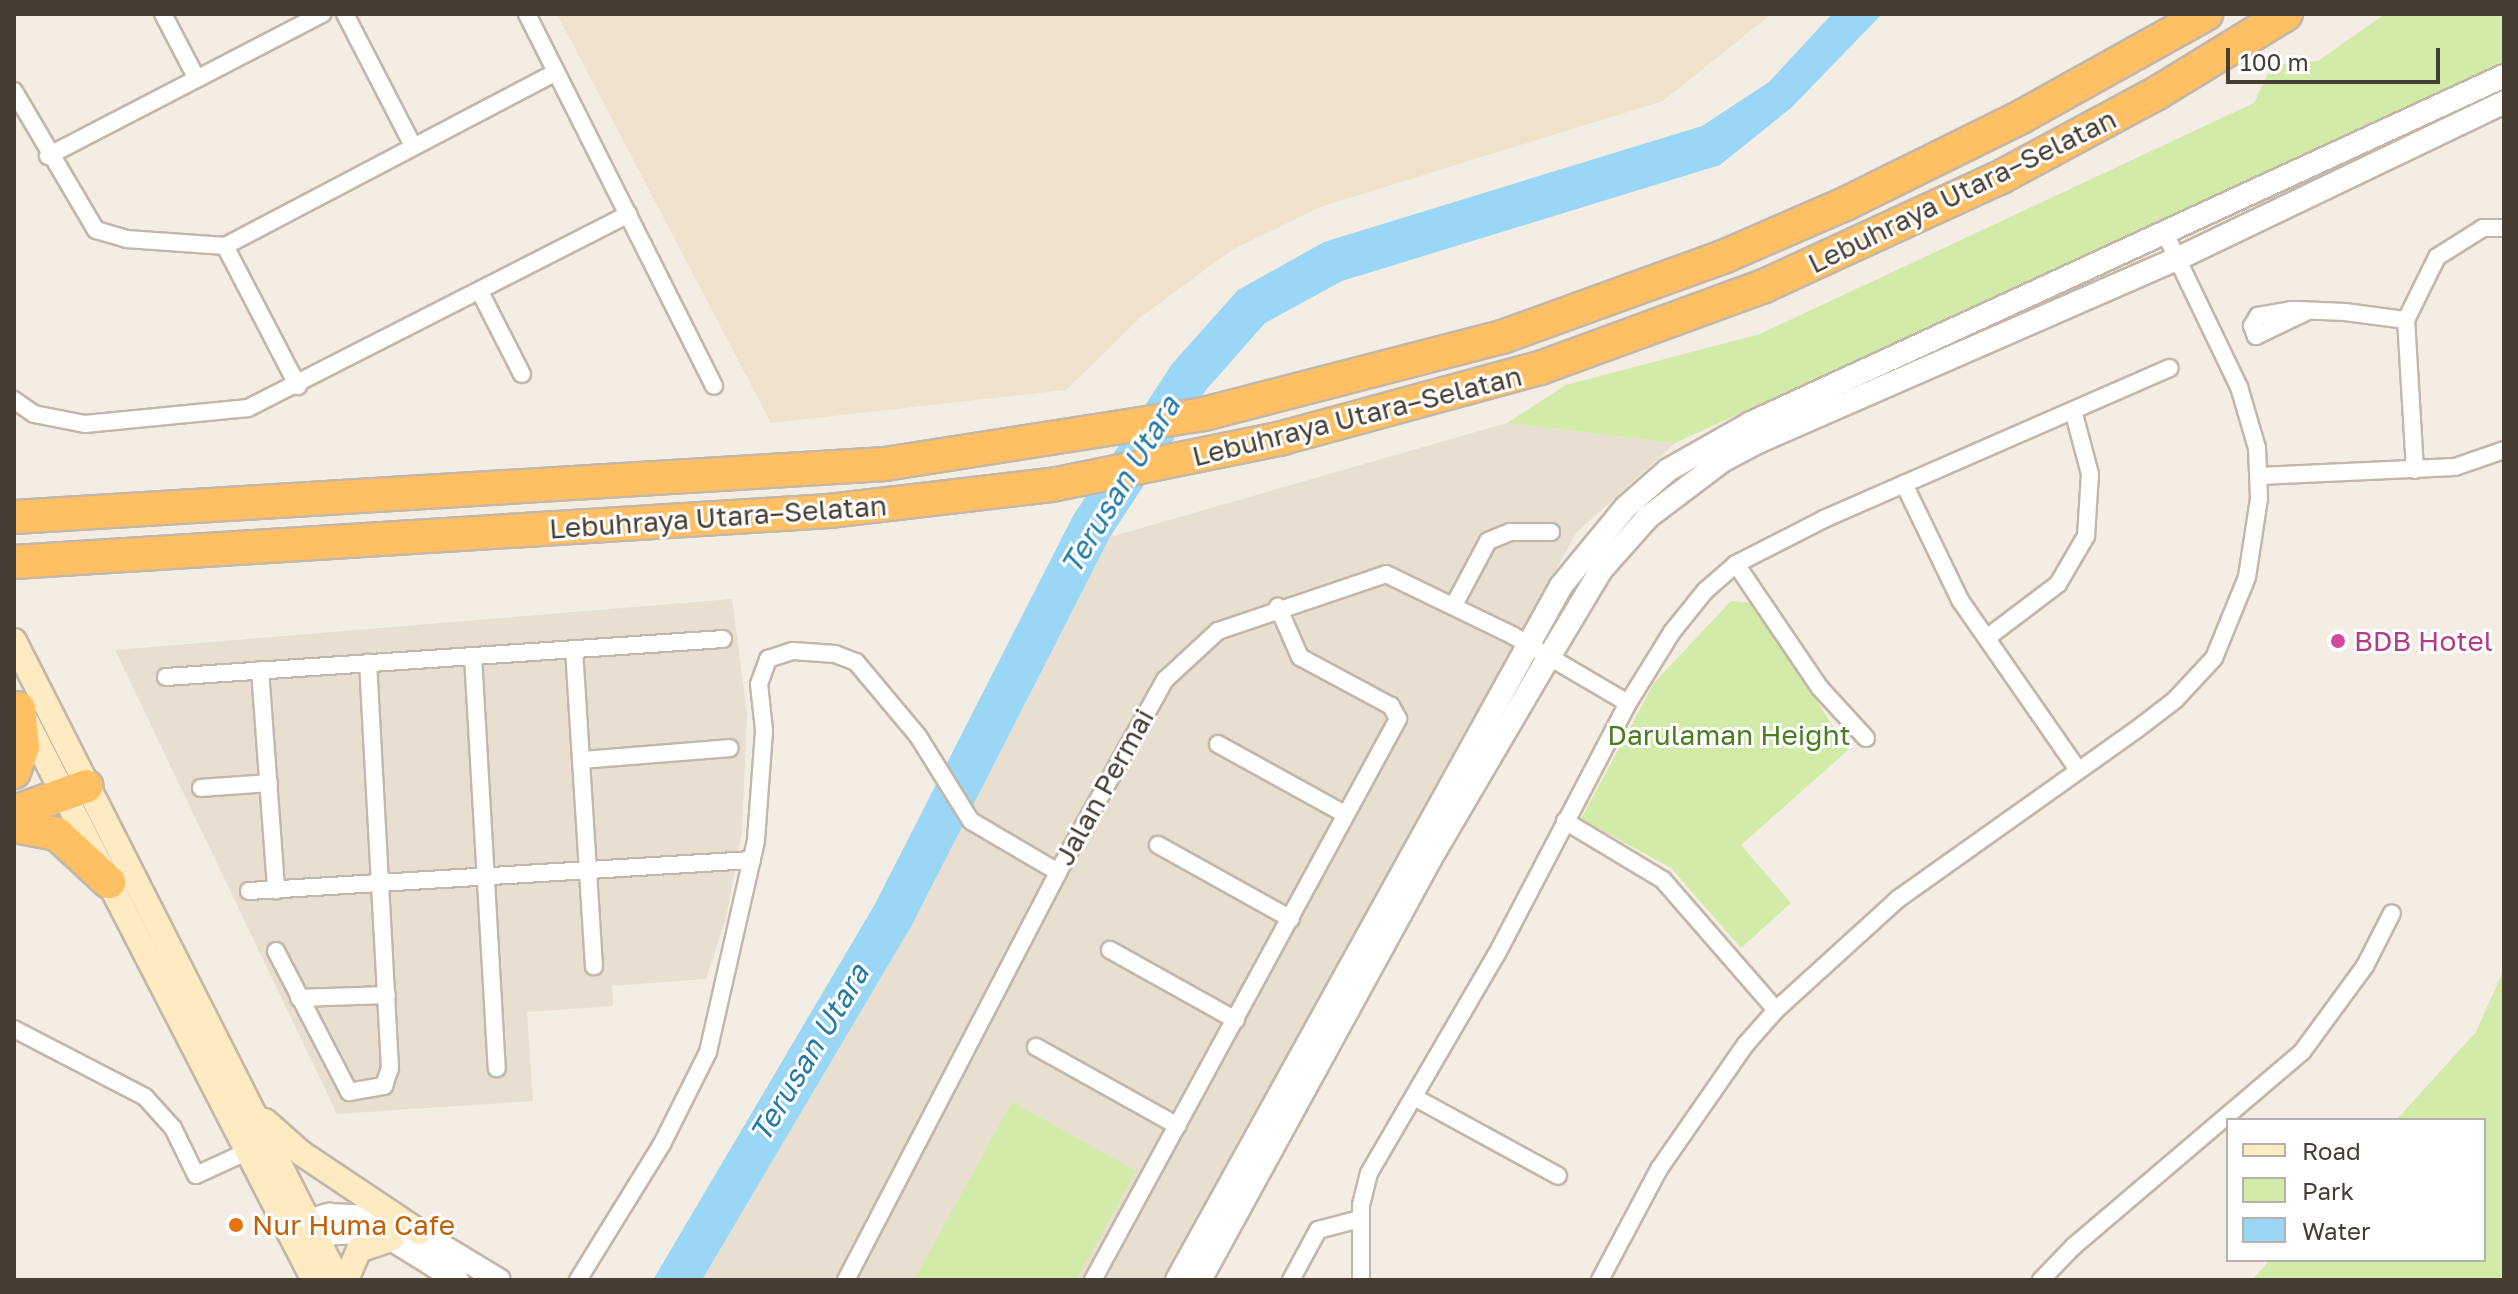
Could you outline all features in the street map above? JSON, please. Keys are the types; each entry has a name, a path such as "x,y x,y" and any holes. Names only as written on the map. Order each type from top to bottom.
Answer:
{"highway":[{"name":"Lebuhraya Utara–Selatan","path":"14,517 824,470 1050,442 1204,414 1502,337 1723,257 1845,204 2021,117 2206,14"},
{"name":"Lebuhraya Utara–Selatan","path":"14,562 756,517 1052,485 1198,458 1403,408 1540,368 1734,299 1999,178 2157,93 2286,14"},
{"path":"14,772 22,759 16,703"},
{"path":"14,794 71,781"},
{"path":"14,812 71,781"},
{"path":"14,826 57,834 109,882"}],"main road":[{"path":"14,641 109,882 258,1147 301,1232 338,1280"},
{"path":"16,703 71,781 247,1102 258,1147"},
{"path":"247,1102 301,1153 419,1232"},
{"path":"301,1232 314,1280"},
{"path":"346,1280 359,1250 391,1239"}],"street":[{"path":"163,14 197,79"},
{"path":"48,156 322,14"},
{"path":"345,14 413,146"},
{"path":"527,14 714,386"},
{"path":"14,91 48,156 96,230 127,239 225,246 556,72"},
{"path":"1177,1280 1528,644 1596,539 1668,470 1751,423 2504,76"},
{"path":"1200,1280 1435,851 1601,570 1648,517 1722,461 2177,259 2504,102"},
{"path":"14,400 43,417 85,424 231,414 298,386 628,214"},
{"path":"2415,470 2406,320 2437,257 2483,228 2504,228"},
{"path":"1600,1280 1659,1169 1746,1044 1776,1010 1898,899 2175,700 2214,658 2247,577 2259,476 2250,417 2165,233"},
{"path":"225,246 298,386"},
{"path":"480,292 522,374"},
{"path":"2308,311 2406,320"},
{"path":"1361,1280 1360,1219 1366,1180 1628,703 1672,632 1705,591 1736,564 1904,484 2169,368"},
{"path":"1988,637 2058,584 2086,536 2090,474 2073,410"},
{"path":"2259,476 2415,470 2467,464 2504,450"},
{"path":"1904,484 1940,566 2078,770"},
{"path":"1454,605 1488,541 1510,532 1551,532"},
{"path":"1736,564 1820,688 1866,738"},
{"name":"Jalan Permai","path":"846,1280 1058,872 1165,680 1218,631 1278,607 1386,574 1528,644 1628,703"},
{"path":"1099,1278 1398,719 1391,706 1300,657 1278,607"},
{"path":"166,677 723,639"},
{"path":"574,649 594,966"},
{"path":"578,1280 662,1144 708,1052 752,860 763,753 760,669 775,654 823,653 856,662 930,753 971,821 1058,872"},
{"path":"473,656 483,877 497,1068"},
{"path":"276,951 343,1084 357,1094 388,1081 387,995 368,663"},
{"path":"260,670 276,890"},
{"path":"1218,744 1345,814"},
{"path":"582,760 730,748"},
{"path":"201,788 269,783"},
{"path":"1565,821 1663,880 1776,1010"},
{"path":"1158,845 1291,919"},
{"path":"249,891 752,860"},
{"path":"2041,1280 2074,1246 2302,1052 2365,966 2392,913"},
{"path":"1110,950 1236,1020"},
{"path":"299,998 387,995"},
{"path":"14,1029 145,1097 173,1128 196,1175 258,1147"},
{"path":"1036,1047 1178,1126"},
{"path":"1414,1097 1558,1176"},
{"path":"301,1232 354,1214 419,1232 499,1280"},
{"path":"1291,1280 1318,1230 1360,1219"},
{"path":"301,1232 366,1232 391,1239 457,1280"}],"shaded area":[{"path":"557,14 1771,14 1663,101 1320,207 1232,250 1142,316 1066,390 771,423"},
{"path":"1507,423 1675,443 1576,533 1168,1280 702,1280 912,925 1110,537"},
{"path":"732,599 747,713 742,832 726,918 706,979 612,986 613,1006 527,1012 533,1101 337,1114 115,650"}],"green space":[{"path":"2385,14 2504,14 2504,64 1675,443 1507,423 1566,385 1760,334 2254,103 2272,65 2318,61"},
{"name":"Darulaman Height","path":"1731,601 1755,603 1848,750 1741,845 1791,903 1741,948 1671,868 1581,819 1654,683"},
{"path":"2504,969 2504,1280 2252,1280 2268,1262 2486,1262 2486,1118 2398,1118 2476,1032"},
{"path":"1012,1102 1136,1171 1076,1280 914,1280"}],"water":[{"name":"Terusan Utara","path":"1832,14 1882,14 1792,107 1720,165 1342,281 1265,323 1206,390 1110,537 912,925 702,1280 653,1280 875,904 1073,516 1172,364 1238,290 1324,242 1702,126 1769,82"}],"place":[{"name":"BDB Hotel","path":"2338,641"},
{"name":"Nur Huma Cafe","path":"236,1225"}]}
